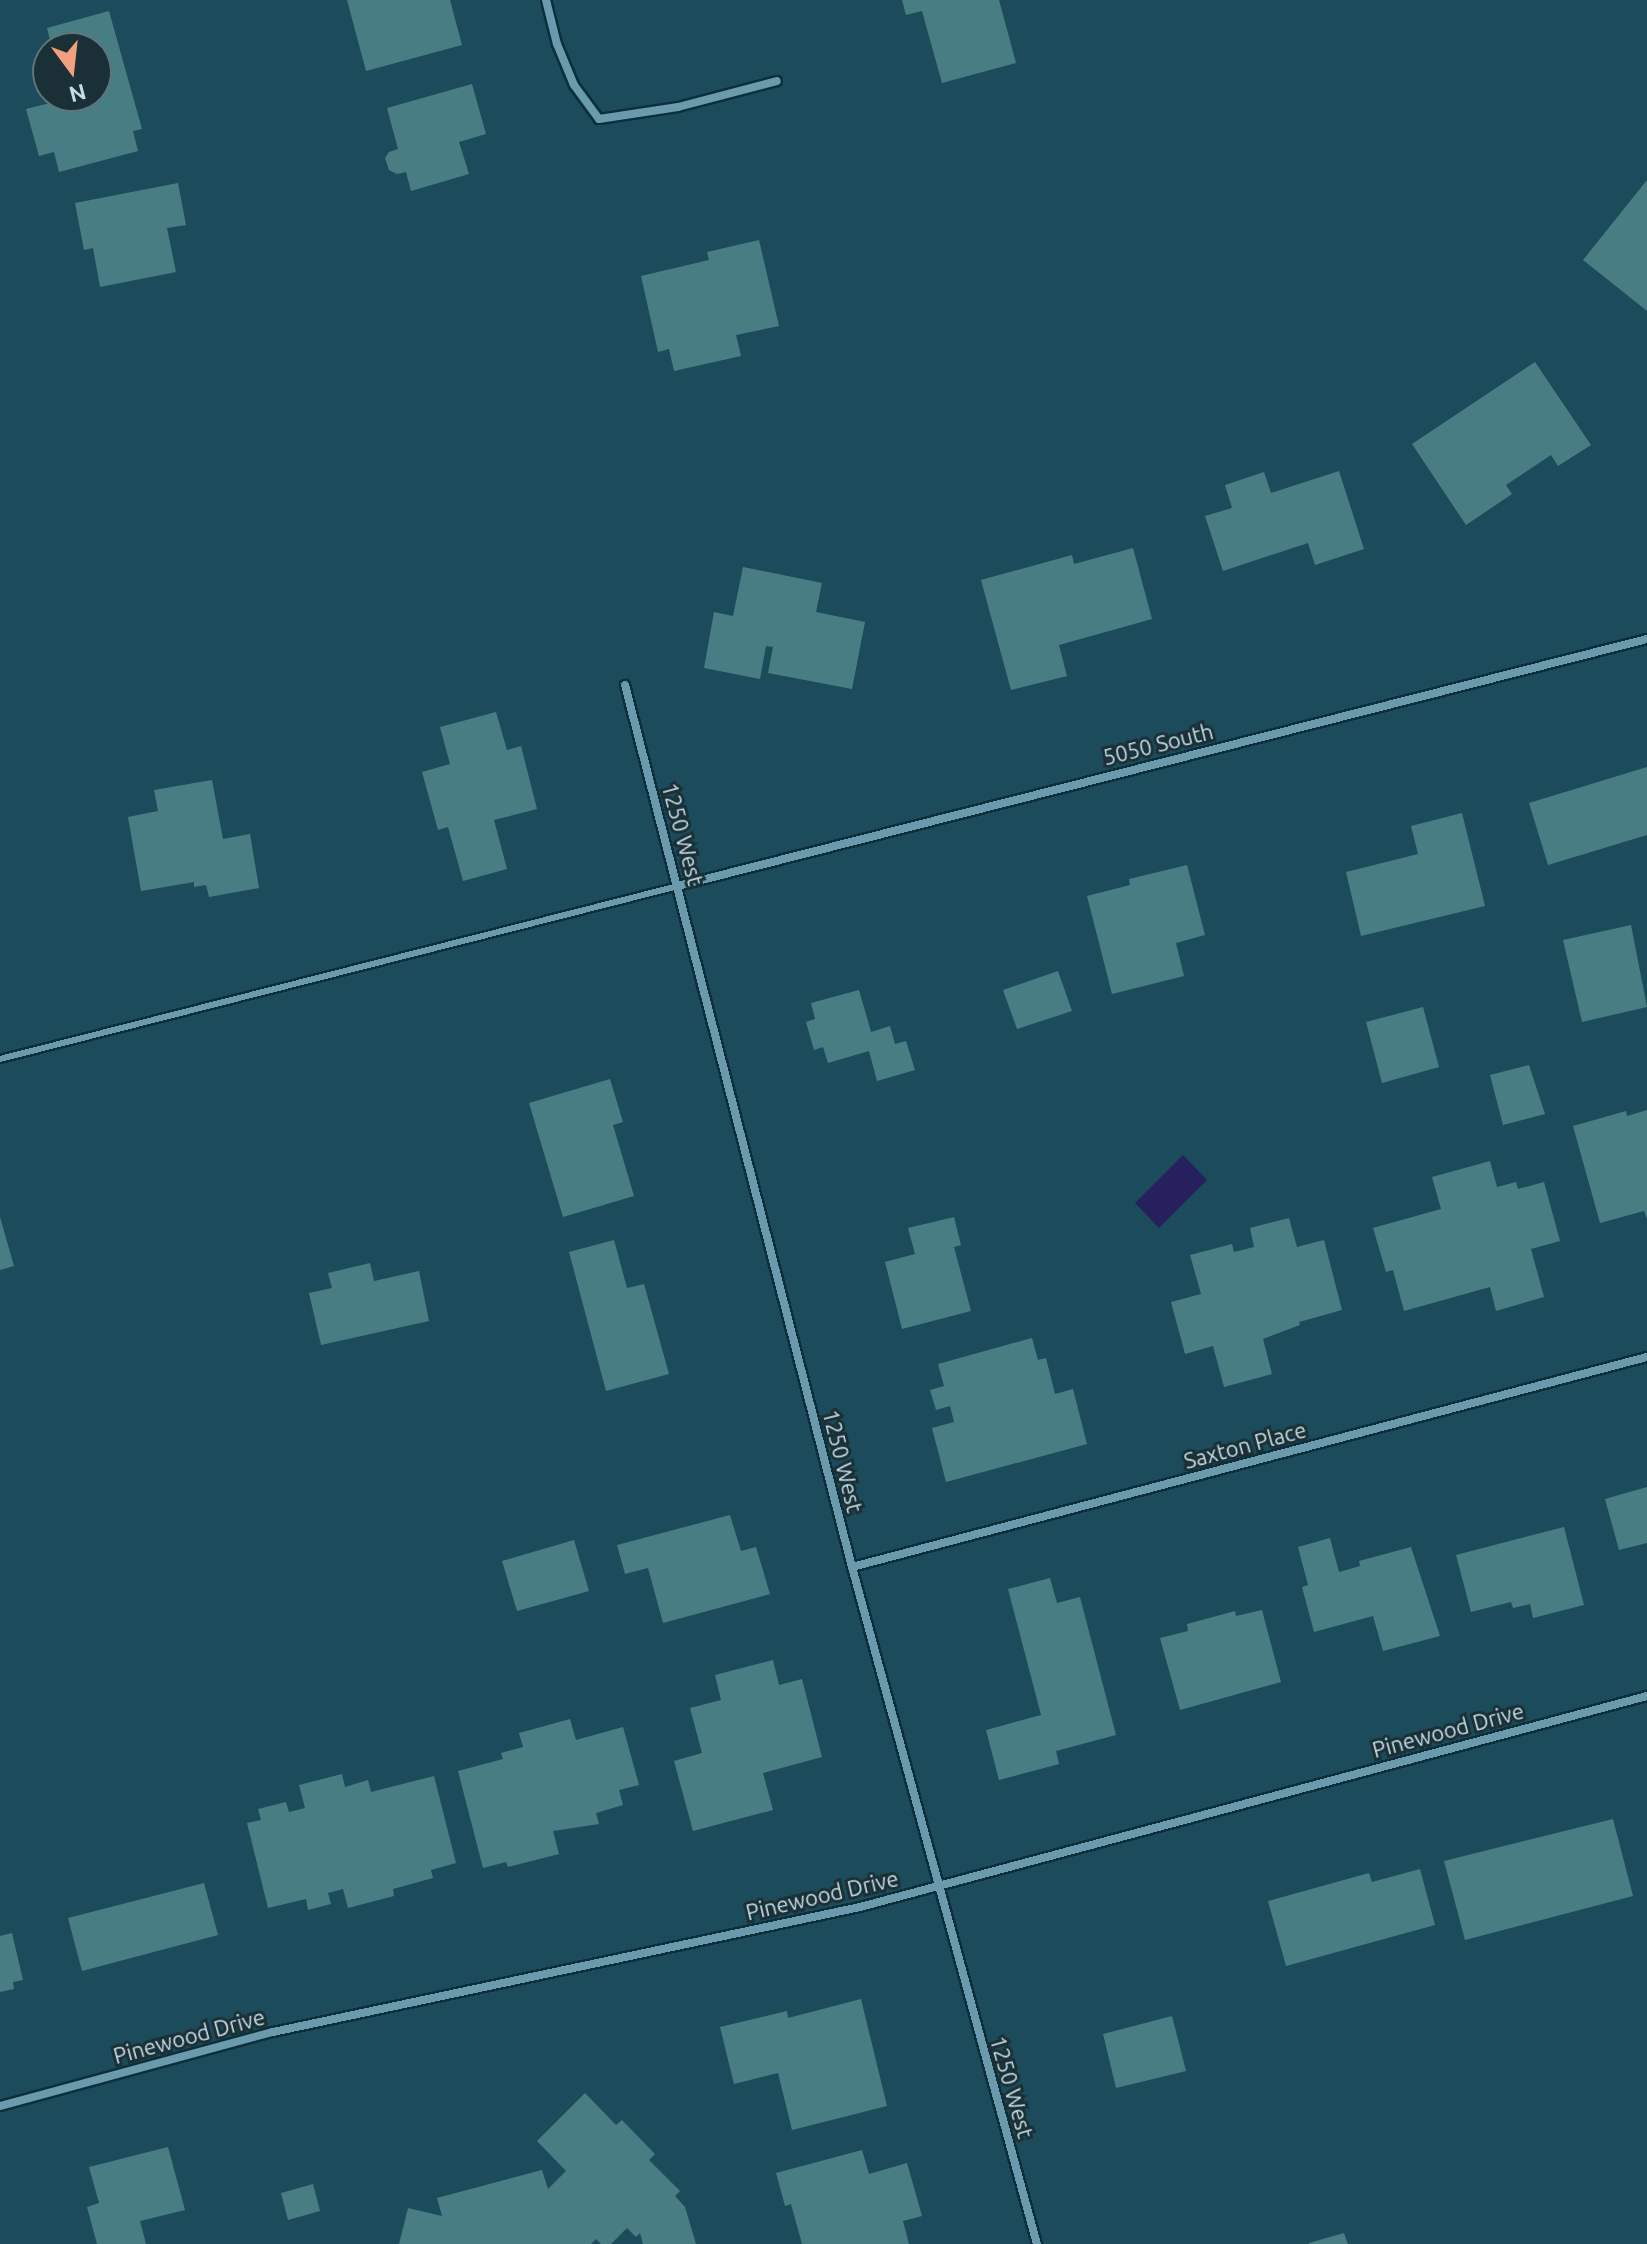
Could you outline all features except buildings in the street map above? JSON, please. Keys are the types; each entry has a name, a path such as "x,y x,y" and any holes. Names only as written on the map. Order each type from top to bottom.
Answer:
{"street":[{"path":"546,0 557,44 574,85 599,119 678,107 777,81"},
{"name":"5050 South","path":"678,886 1647,639"},
{"name":"1250 West","path":"625,685 852,1567 1037,2244"},
{"name":"Saxton Place","path":"852,1567 1647,1357"},
{"name":"Pinewood Drive","path":"0,2106 273,2032 860,1907 1647,1696"}],"lane":[{"path":"0,1059 678,886"}],"shaded area":[{"path":"1183,1155 1207,1180 1159,1228 1135,1203"}]}
